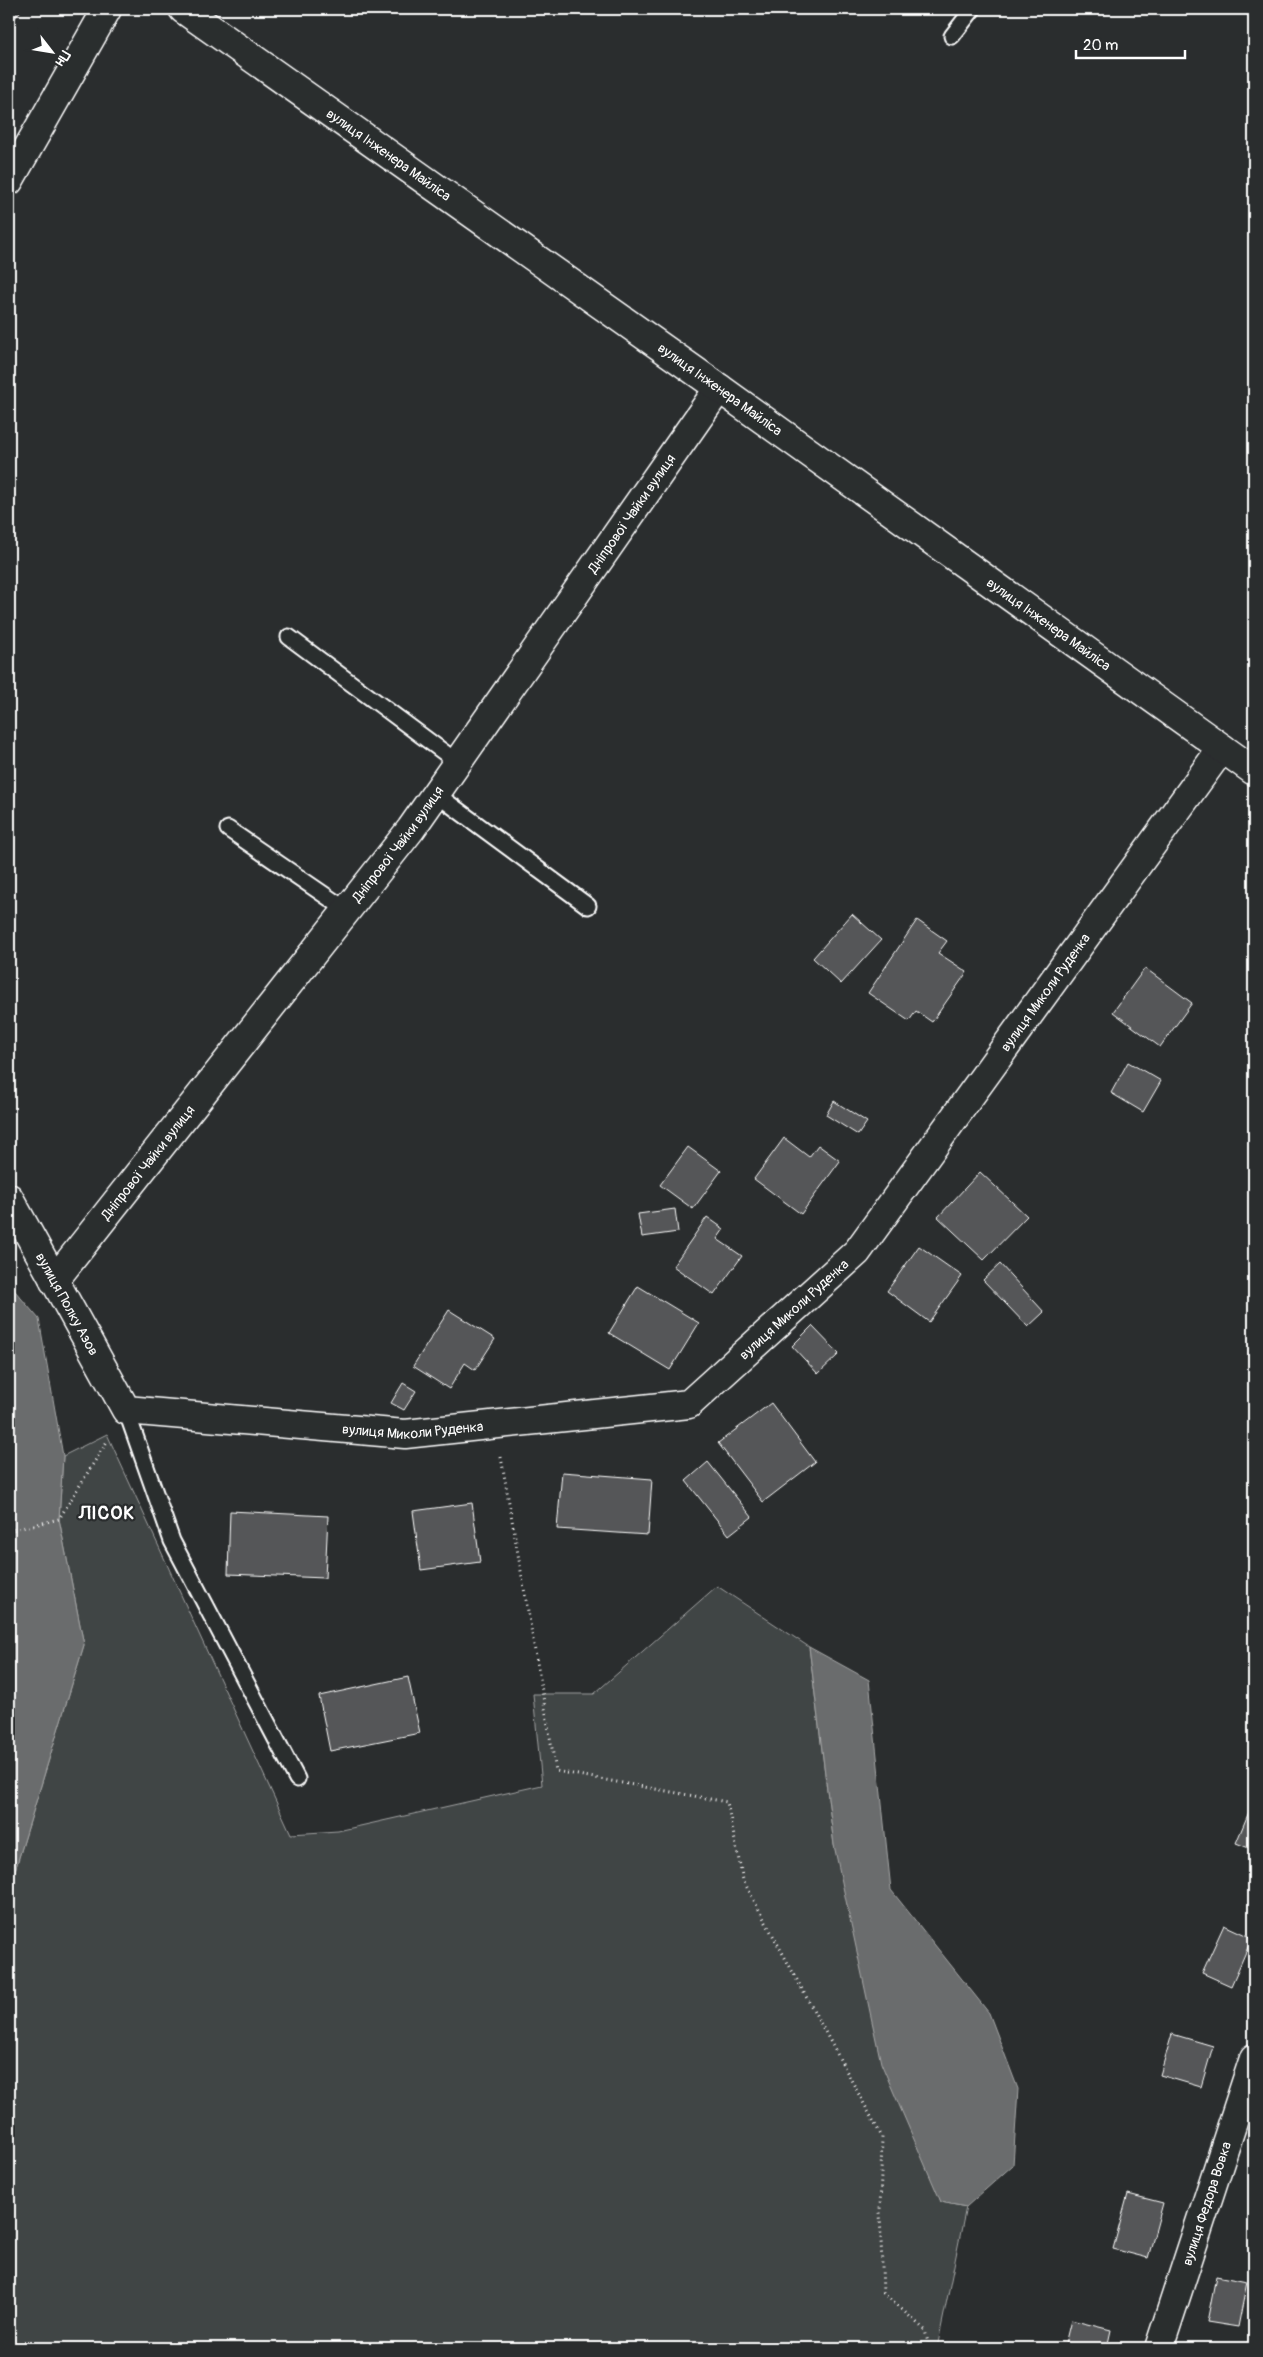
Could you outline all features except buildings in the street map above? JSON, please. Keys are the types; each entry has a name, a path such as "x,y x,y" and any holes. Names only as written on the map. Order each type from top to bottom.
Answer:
{"street":[{"path":"9,181 107,9"},
{"name":"вулиця Інженера Майліса","path":"183,9 719,388 1254,771"},
{"name":"Дніпрової Чайки вулиця","path":"54,1282 348,911 436,794 719,388"},
{"name":"вулиця Миколи Руденка","path":"126,1410 405,1434 689,1404 856,1252 1222,748"},
{"name":"вулиця Полку Азов","path":"9,1198 126,1410"},
{"name":"вулиця Федора Вовка","path":"1159,2348 1254,2058"}],"lane":[{"path":"952,36 974,9"},
{"path":"289,637 457,762"},
{"path":"436,794 588,906"},
{"path":"228,829 348,911"},
{"path":"126,1410 172,1541 297,1779"}],"path":[{"path":"9,1531 59,1519 126,1410"},
{"path":"495,1424 556,1771 727,1802 743,1880 882,2137 880,2211 882,2293 925,2330 929,2347 931,2348"}],"shaded area":[{"path":"9,1284 39,1319 63,1456 59,1519 84,1645 9,1890"},
{"path":"107,1434 291,1834 338,1831 542,1785 533,1694 594,1694 717,1586 809,1647 834,1845 941,2202 966,2207 937,2348 9,2348 9,1890 84,1645 59,1519 63,1456"},
{"path":"809,1647 869,1680 891,1890 989,2013 1018,2089 1013,2165 966,2207 941,2202 881,2063 834,1845"}],"district":[{"name":"ЛІСОК","path":"107,1513"}]}
